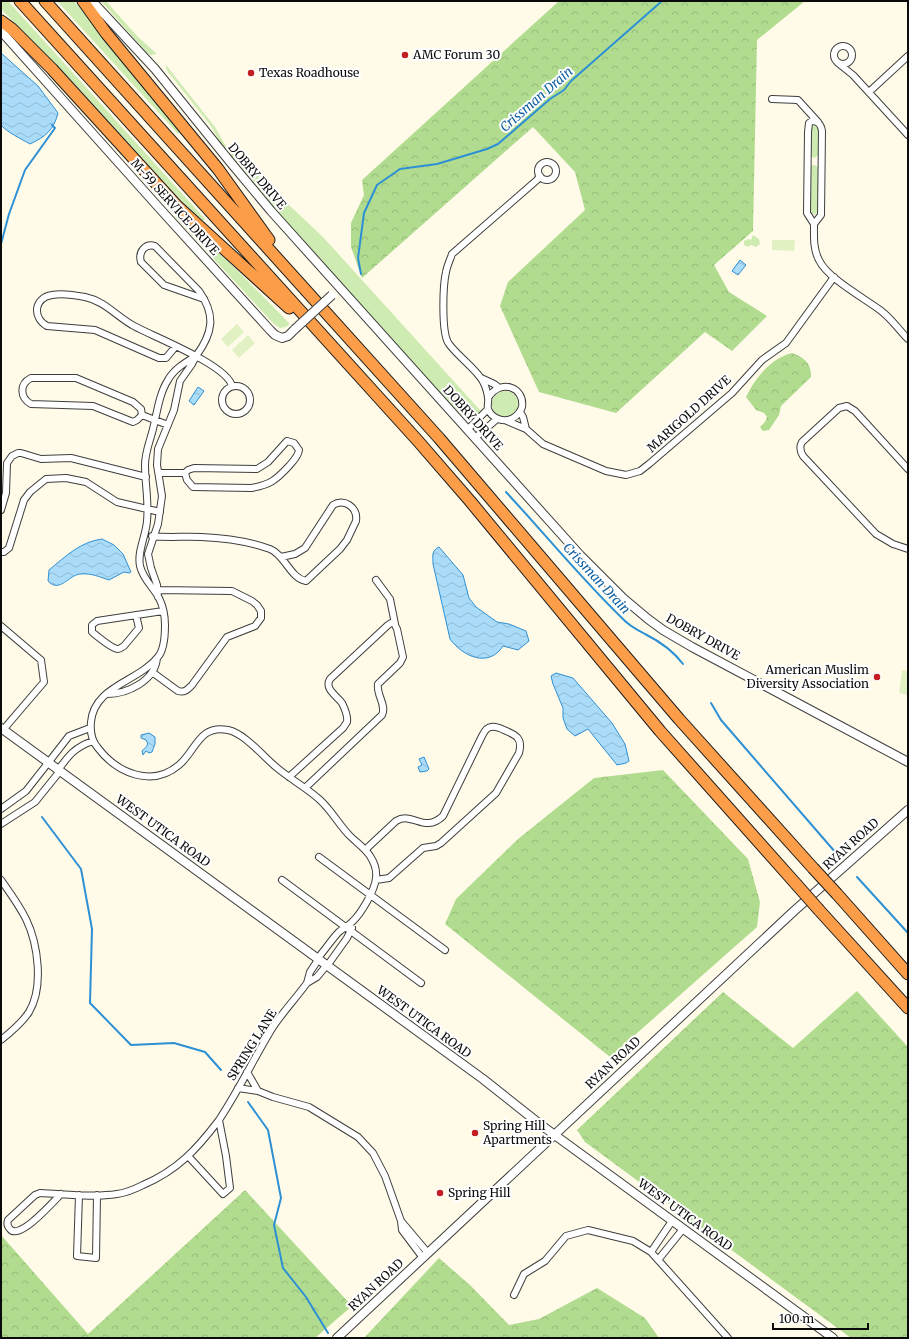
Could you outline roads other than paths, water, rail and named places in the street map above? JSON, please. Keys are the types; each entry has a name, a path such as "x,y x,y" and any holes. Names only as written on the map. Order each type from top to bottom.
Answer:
{"highway":[{"path":"20,1 455,483 682,757 908,1008"},
{"path":"44,1 450,450 684,724 908,974"},
{"path":"83,1 106,33 218,169 302,286"},
{"path":"1,21 12,29 52,69 176,205 335,349"}],"street":[{"name":"DOBRY DRIVE","path":"92,1 155,69 253,191 467,430 606,582 648,619 684,642 908,762"},
{"name":"M-59 SERVICE DRIVE","path":"1,31 275,335 282,338 288,336 340,289"},
{"path":"853,75 850,66 851,51 847,48 841,47 835,53 835,58 838,63 853,75 908,135"},
{"path":"869,92 908,56"},
{"path":"838,63 844,64 851,60"},
{"path":"772,99 796,100 808,110 820,124 822,131 821,215 814,224"},
{"path":"808,110 807,213 814,224 815,247 818,260 834,277 882,311 908,339"},
{"path":"809,123 815,120 820,124"},
{"name":"MARIGOLD DRIVE","path":"526,429 520,412 522,402 518,392 509,386 498,387 481,378 448,343 445,334 444,285 446,270 452,254 540,176"},
{"path":"204,299 160,283 141,262 140,257 142,250 149,245 155,246 204,299 210,313 210,330 207,340 180,381 174,410 158,449 157,465 162,496 158,524 148,554 163,611 165,633 160,654 137,675 120,684 102,697 95,705 92,714 90,735 104,756 122,769 133,774 149,777 165,773 180,765 198,740 206,733 219,729 227,729 241,736 289,777 322,802 349,835 366,850 371,857 374,865 376,880 370,895 352,922 351,931"},
{"name":"MARIGOLD DRIVE","path":"497,419 507,421 526,429 543,444 606,472 626,475 640,471 732,393 762,360 786,343 834,277"},
{"path":"176,346 166,358 159,358 91,329 47,326 38,316 36,312 37,307 43,299 54,295 91,298 106,305 133,326 176,346 196,356 224,374 230,380 232,386"},
{"path":"158,593 144,576 140,564 140,553 145,534 148,510 146,457 162,390 168,378 186,362 196,356"},
{"path":"31,378 76,378 136,404 141,409 142,415 133,422 93,406 31,404 24,398 22,389 26,382 31,378"},
{"name":"MARIGOLD DRIVE","path":"481,378 488,398 488,409"},
{"path":"237,385 245,389 250,397 249,406 242,413 237,414 228,412 222,405 222,395 224,391 232,386 237,385"},
{"path":"488,398 498,387"},
{"path":"908,469 855,411 847,406 839,408 802,442 800,449 803,456 868,527 883,540 908,549"},
{"path":"467,430 488,409 497,419 475,438"},
{"path":"507,421 514,418 520,412"},
{"path":"142,415 168,425"},
{"path":"1,510 6,493 7,463 12,456 18,453 40,459 71,458 146,477 184,473 194,468 257,469 268,462 286,441 294,443 299,450 296,458 272,482 251,488 193,487 186,480 184,473"},
{"path":"1,552 4,552 9,548 22,504 27,495 46,479 66,478 86,482 117,502 160,512"},
{"path":"145,534 154,536 202,537 238,540 272,550 281,557 299,578 308,581 347,540 357,517 354,509 345,502 336,503 329,509 305,548 295,554 281,557"},
{"path":"305,788 382,715 384,707 378,692 378,684 400,663 403,657 390,599 376,580"},
{"path":"152,672 178,691 183,692 192,685 227,637 255,626 261,617 261,611 255,603 232,591 158,593"},
{"path":"136,615 139,628 121,648 113,648 92,632 92,624 97,621 136,615 163,611"},
{"path":"289,777 348,722 342,704 328,687 328,682 330,679 388,625 391,623 395,624"},
{"path":"1,626 41,660 44,682 2,729"},
{"path":"107,694 122,692 146,679 157,664 157,658"},
{"path":"366,850 396,821 402,818 408,818 421,823 430,823 443,816 482,736 489,727 498,728 518,737 520,746 519,753 493,796 439,845 423,848 392,876 386,879 376,880"},
{"path":"1,809 26,791 69,736 90,728"},
{"name":"WEST UTICA ROAD","path":"2,729 483,1079 554,1134 832,1338"},
{"path":"1,824 35,802 75,749 82,744 93,741"},
{"name":"RYAN ROAD","path":"337,1338 794,911 908,810"},
{"path":"319,857 445,950"},
{"path":"1,880 18,906 29,927 34,944 38,979 35,995 28,1012 1,1040"},
{"path":"282,880 421,983"},
{"name":"SPRING LANE","path":"307,983 310,972 337,933 352,922"},
{"name":"SPRING LANE","path":"61,1194 22,1230 15,1232 11,1231 7,1223 8,1220 34,1195 40,1193 61,1194 79,1195 117,1194 138,1188 180,1165 219,1120 234,1098 238,1088 274,1026 307,983 317,977 326,966 348,938 351,931"},
{"path":"247,1072 258,1091"},
{"path":"238,1088 258,1091 273,1097 310,1107 358,1136 373,1153 385,1176 401,1221 426,1256"},
{"path":"188,1156 223,1194 230,1188 219,1120"},
{"path":"79,1195 77,1256 96,1258 97,1195"},
{"path":"651,1252 672,1221"},
{"path":"658,1260 683,1229"},
{"path":"514,1295 524,1274 545,1261 566,1236 588,1230 633,1241 651,1252 728,1338"}],"water":[{"path":"1,53 38,86 58,113 54,124 48,132 40,139 30,144 11,133 1,125"},
{"path":"740,260 746,265 738,275 732,271"},
{"path":"198,387 204,391 194,405 189,401"},
{"path":"102,539 114,545 123,554 131,572 124,572 109,580 85,574 77,575 57,585 48,581 49,570 67,555 80,546"},
{"path":"439,547 463,575 469,598 476,607 497,622 509,624 526,631 529,641 518,650 503,646 491,657 484,658 476,658 469,655 455,645 450,639 433,564 434,552"},
{"path":"556,673 573,678 612,723 625,744 629,761 617,765 588,729 575,736 567,729 563,718 563,708 551,676"},
{"path":"149,733 155,737 155,744 152,752 149,753 146,751 143,755 142,751 147,744 146,740 141,738 141,735"},
{"path":"424,757 429,769 427,771 420,772 418,767 422,765 419,759"}],"waterway":[{"name":"Crissman Drain","path":"361,274 358,258 364,213 377,185 400,169 437,164 487,149 498,144 550,99 564,90 571,81 662,1"},
{"path":"1,244 9,214 25,170 55,128 52,125"},
{"name":"Crissman Drain","path":"506,492 609,606 632,627 666,647 683,664"},
{"name":"Crissman Drain","path":"711,703 721,720 836,853"},
{"path":"42,817 81,869 92,929 90,1003 131,1045 174,1043 205,1052 221,1070"},
{"name":"Crissman Drain","path":"857,877 908,933"},
{"path":"248,1102 268,1130 281,1198 274,1225 283,1268 306,1297 328,1333"}],"place":[{"name":"AMC Forum 30","path":"405,55"},
{"name":"Texas Roadhouse","path":"251,73"},
{"name":"American Muslim Diversity Association","path":"877,677"},
{"name":"Spring Hill Apartments","path":"475,1133"},
{"name":"Spring Hill","path":"440,1193"}]}
